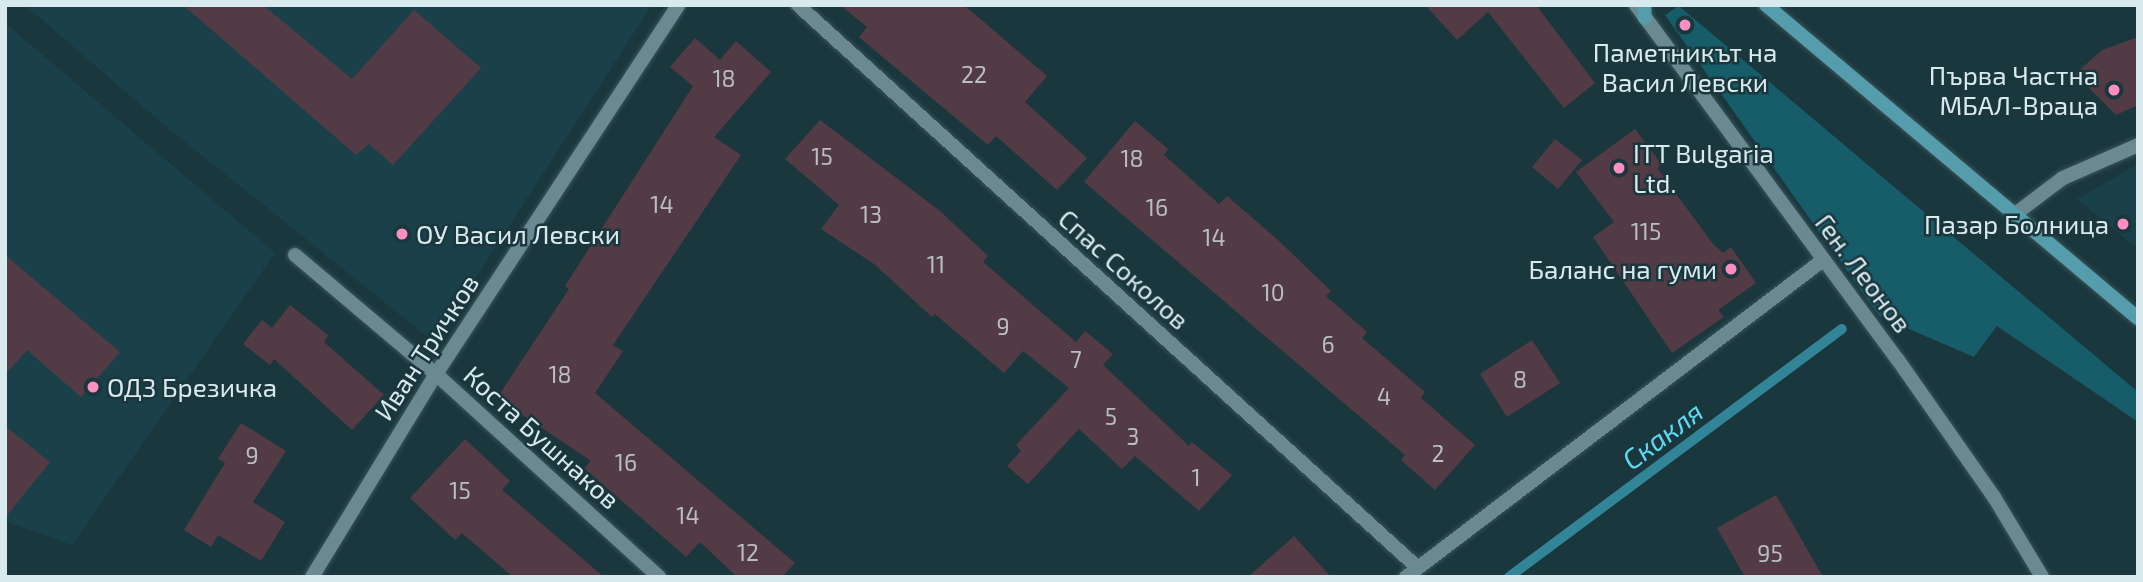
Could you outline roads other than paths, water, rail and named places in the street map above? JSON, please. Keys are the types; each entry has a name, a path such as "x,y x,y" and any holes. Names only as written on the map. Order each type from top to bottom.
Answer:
{"street":[{"name":"Иван Тричков","path":"312,577 436,374 678,5"},
{"name":"Спас Соколов","path":"798,5 1412,573"},
{"name":"Ген. Леонов","path":"1636,5 1644,12 1987,487 2042,577"},
{"path":"1766,5 2138,318"},
{"path":"2014,215 2063,178 2138,145"},
{"name":"Коста Бушнаков","path":"295,255 436,374 659,577"},
{"path":"1412,573 1823,260"}],"waterway":[{"name":"Скакля","path":"1509,577 1842,329"}],"place":[{"name":"Паметникът на Васил Левски","path":"1685,25"},
{"name":"Първа Частна МБАЛ-Враца","path":"2114,90"},
{"name":"ITT Bulgaria Ltd.","path":"1619,168"},
{"name":"Пазар Болница","path":"2123,224"},
{"name":"ОУ Васил Левски","path":"402,234"},
{"name":"Баланс на гуми","path":"1731,269"},
{"name":"ОДЗ Брезичка","path":"93,387"}]}
